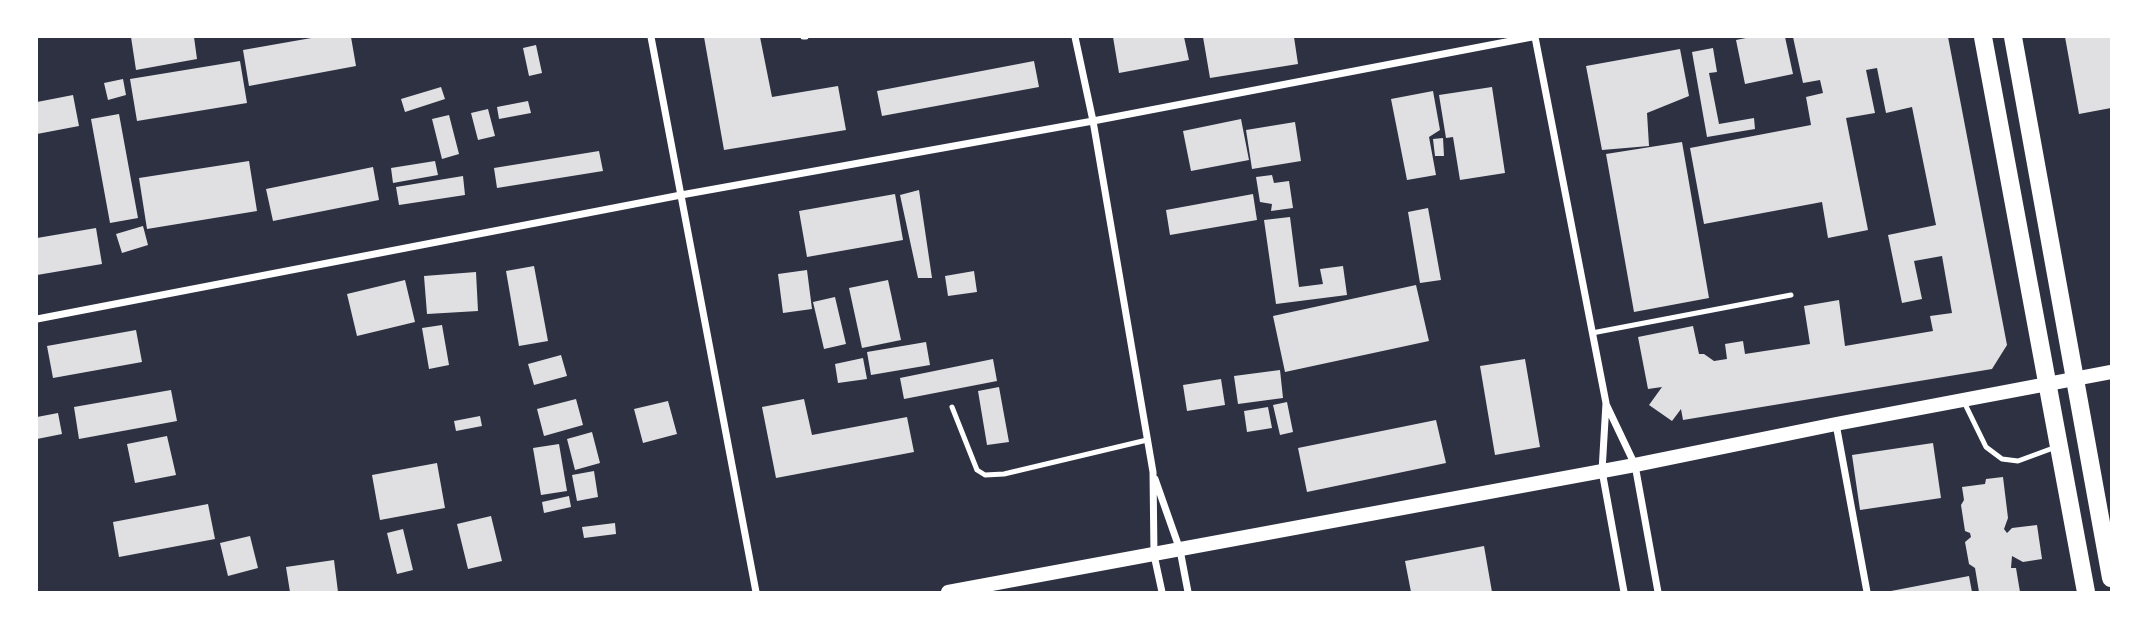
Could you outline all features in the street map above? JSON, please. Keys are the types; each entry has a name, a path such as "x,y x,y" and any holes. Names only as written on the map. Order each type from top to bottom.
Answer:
{"main road":[{"path":"1983,37 2085,583 2110,573 2013,37"},
{"path":"948,592 1635,465 2111,372"}],"street":[{"path":"652,37 756,592"},
{"path":"1075,37 1093,121 1153,472 1180,550 1188,592"},
{"path":"37,319 681,195 1093,121 1533,37 1606,403 1635,465 1658,592"},
{"path":"1606,403 1602,471 1624,592"},
{"path":"1836,424 1867,592"},
{"path":"1153,472 1154,555 1162,592"}],"lane":[{"path":"1592,333 1791,295"},
{"path":"1963,399 1986,447 2002,459 2018,461 2058,446"},
{"path":"952,407 977,470 985,475 1004,474 1147,440"}],"building":[{"path":"131,37 194,37 197,59 136,70"},
{"path":"317,37 351,37 356,66 249,86 243,50"},
{"path":"704,37 760,37 772,97 838,86 846,130 724,150"},
{"path":"1113,37 1184,37 1189,60 1119,73"},
{"path":"1203,37 1294,37 1298,64 1210,78"},
{"path":"1785,37 1793,74 1745,84 1736,40"},
{"path":"1793,37 1948,37 2007,345 1992,369 1683,420 1681,409 1672,421 1649,405 1662,387 1648,389 1638,337 1693,326 1699,354 1704,354 1714,361 1727,359 1725,344 1743,341 1745,354 1810,344 1804,306 1839,300 1845,346 1933,331 1930,316 1952,313 1942,256 1914,261 1922,299 1902,303 1888,235 1936,225 1912,107 1886,113 1877,68 1866,70 1875,113 1846,118 1868,230 1828,238 1822,202 1704,224 1690,148 1811,125 1806,97 1823,93 1820,80 1803,83"},
{"path":"2065,37 2111,37 2111,108 2079,114"},
{"path":"536,45 542,73 529,76 523,48"},
{"path":"1713,48 1717,72 1709,73 1719,124 1754,118 1755,129 1707,137 1692,52"},
{"path":"1680,49 1689,96 1647,113 1649,146 1602,150 1586,66"},
{"path":"240,61 247,103 137,121 130,79"},
{"path":"1034,61 1039,87 882,116 877,91"},
{"path":"123,79 126,95 108,100 104,83"},
{"path":"441,87 445,99 405,112 401,99"},
{"path":"1492,87 1505,173 1460,180 1453,137 1446,138 1439,95"},
{"path":"1433,91 1440,130 1429,137 1436,175 1407,180 1391,99"},
{"path":"73,95 79,126 37,134 37,102"},
{"path":"528,101 531,113 499,119 497,107"},
{"path":"488,109 495,136 478,140 471,113"},
{"path":"119,114 138,218 110,223 91,119"},
{"path":"449,115 459,154 442,159 432,119"},
{"path":"1241,119 1249,160 1191,171 1183,131"},
{"path":"1295,122 1301,161 1252,169 1246,130"},
{"path":"1443,138 1444,156 1435,156 1433,139"},
{"path":"1682,142 1709,298 1634,312 1606,154"},
{"path":"599,151 603,171 497,188 494,168"},
{"path":"249,161 257,211 147,229 139,178"},
{"path":"435,161 438,175 393,183 391,168"},
{"path":"373,167 379,200 273,221 266,189"},
{"path":"1272,175 1274,183 1289,181 1293,208 1271,211 1272,204 1260,202 1256,177"},
{"path":"463,176 465,195 399,205 396,187"},
{"path":"919,190 932,278 918,278 900,195"},
{"path":"895,194 903,240 807,257 799,211"},
{"path":"1253,194 1257,220 1170,235 1166,210"},
{"path":"1428,208 1441,280 1420,283 1408,212"},
{"path":"1290,217 1299,287 1323,284 1320,269 1343,266 1347,295 1276,304 1264,220"},
{"path":"143,226 148,245 122,253 116,234"},
{"path":"96,228 102,264 37,275 37,238"},
{"path":"534,266 548,341 519,346 506,271"},
{"path":"807,270 812,309 783,313 778,274"},
{"path":"974,271 977,292 948,296 945,276"},
{"path":"476,272 478,311 427,314 424,276"},
{"path":"405,280 415,322 357,336 347,294"},
{"path":"888,280 901,340 862,348 849,288"},
{"path":"1416,285 1429,341 1285,372 1273,316"},
{"path":"835,297 846,344 824,349 813,302"},
{"path":"442,325 449,365 429,369 422,328"},
{"path":"136,330 142,362 53,378 47,346"},
{"path":"926,342 930,365 871,375 867,352"},
{"path":"561,355 567,376 534,385 528,364"},
{"path":"863,358 867,379 838,383 835,364"},
{"path":"993,359 997,381 904,399 900,378"},
{"path":"1525,359 1540,447 1495,455 1480,366"},
{"path":"1280,370 1283,398 1238,404 1234,376"},
{"path":"1221,379 1225,405 1187,411 1183,385"},
{"path":"999,387 1009,442 987,445 978,391"},
{"path":"171,390 177,421 79,439 74,407"},
{"path":"576,399 583,425 544,436 537,409"},
{"path":"804,399 812,435 907,417 914,452 776,478 762,407"},
{"path":"668,401 677,434 643,443 634,409"},
{"path":"1287,402 1293,432 1280,435 1273,405"},
{"path":"1268,407 1272,428 1247,432 1244,411"},
{"path":"58,413 62,434 37,439 37,417"},
{"path":"480,416 482,426 456,431 454,421"},
{"path":"1436,420 1446,463 1307,492 1298,448"},
{"path":"592,432 600,463 575,470 567,439"},
{"path":"167,436 176,475 135,483 127,444"},
{"path":"1933,443 1941,498 1860,510 1852,455"},
{"path":"559,444 567,491 541,495 533,448"},
{"path":"437,463 445,508 380,520 372,475"},
{"path":"594,471 598,497 577,501 572,475"},
{"path":"2003,477 2008,518 2004,529 2007,533 2012,528 2037,525 2042,559 2023,562 2012,556 2011,568 2016,568 2020,592 1979,592 1975,568 1969,564 1965,542 1971,537 1970,533 1965,531 1961,505 1964,500 1962,487 1985,484 1986,479"},
{"path":"569,496 571,507 544,513 542,502"},
{"path":"208,504 215,539 119,557 113,522"},
{"path":"491,516 502,561 468,569 457,524"},
{"path":"615,523 616,534 584,538 582,527"},
{"path":"403,529 413,570 397,574 387,533"},
{"path":"250,536 258,568 228,576 220,543"},
{"path":"1484,546 1492,592 1411,592 1405,561"},
{"path":"334,560 338,592 290,592 286,567"},
{"path":"1969,576 1972,592 1891,592 1891,591"}]}
